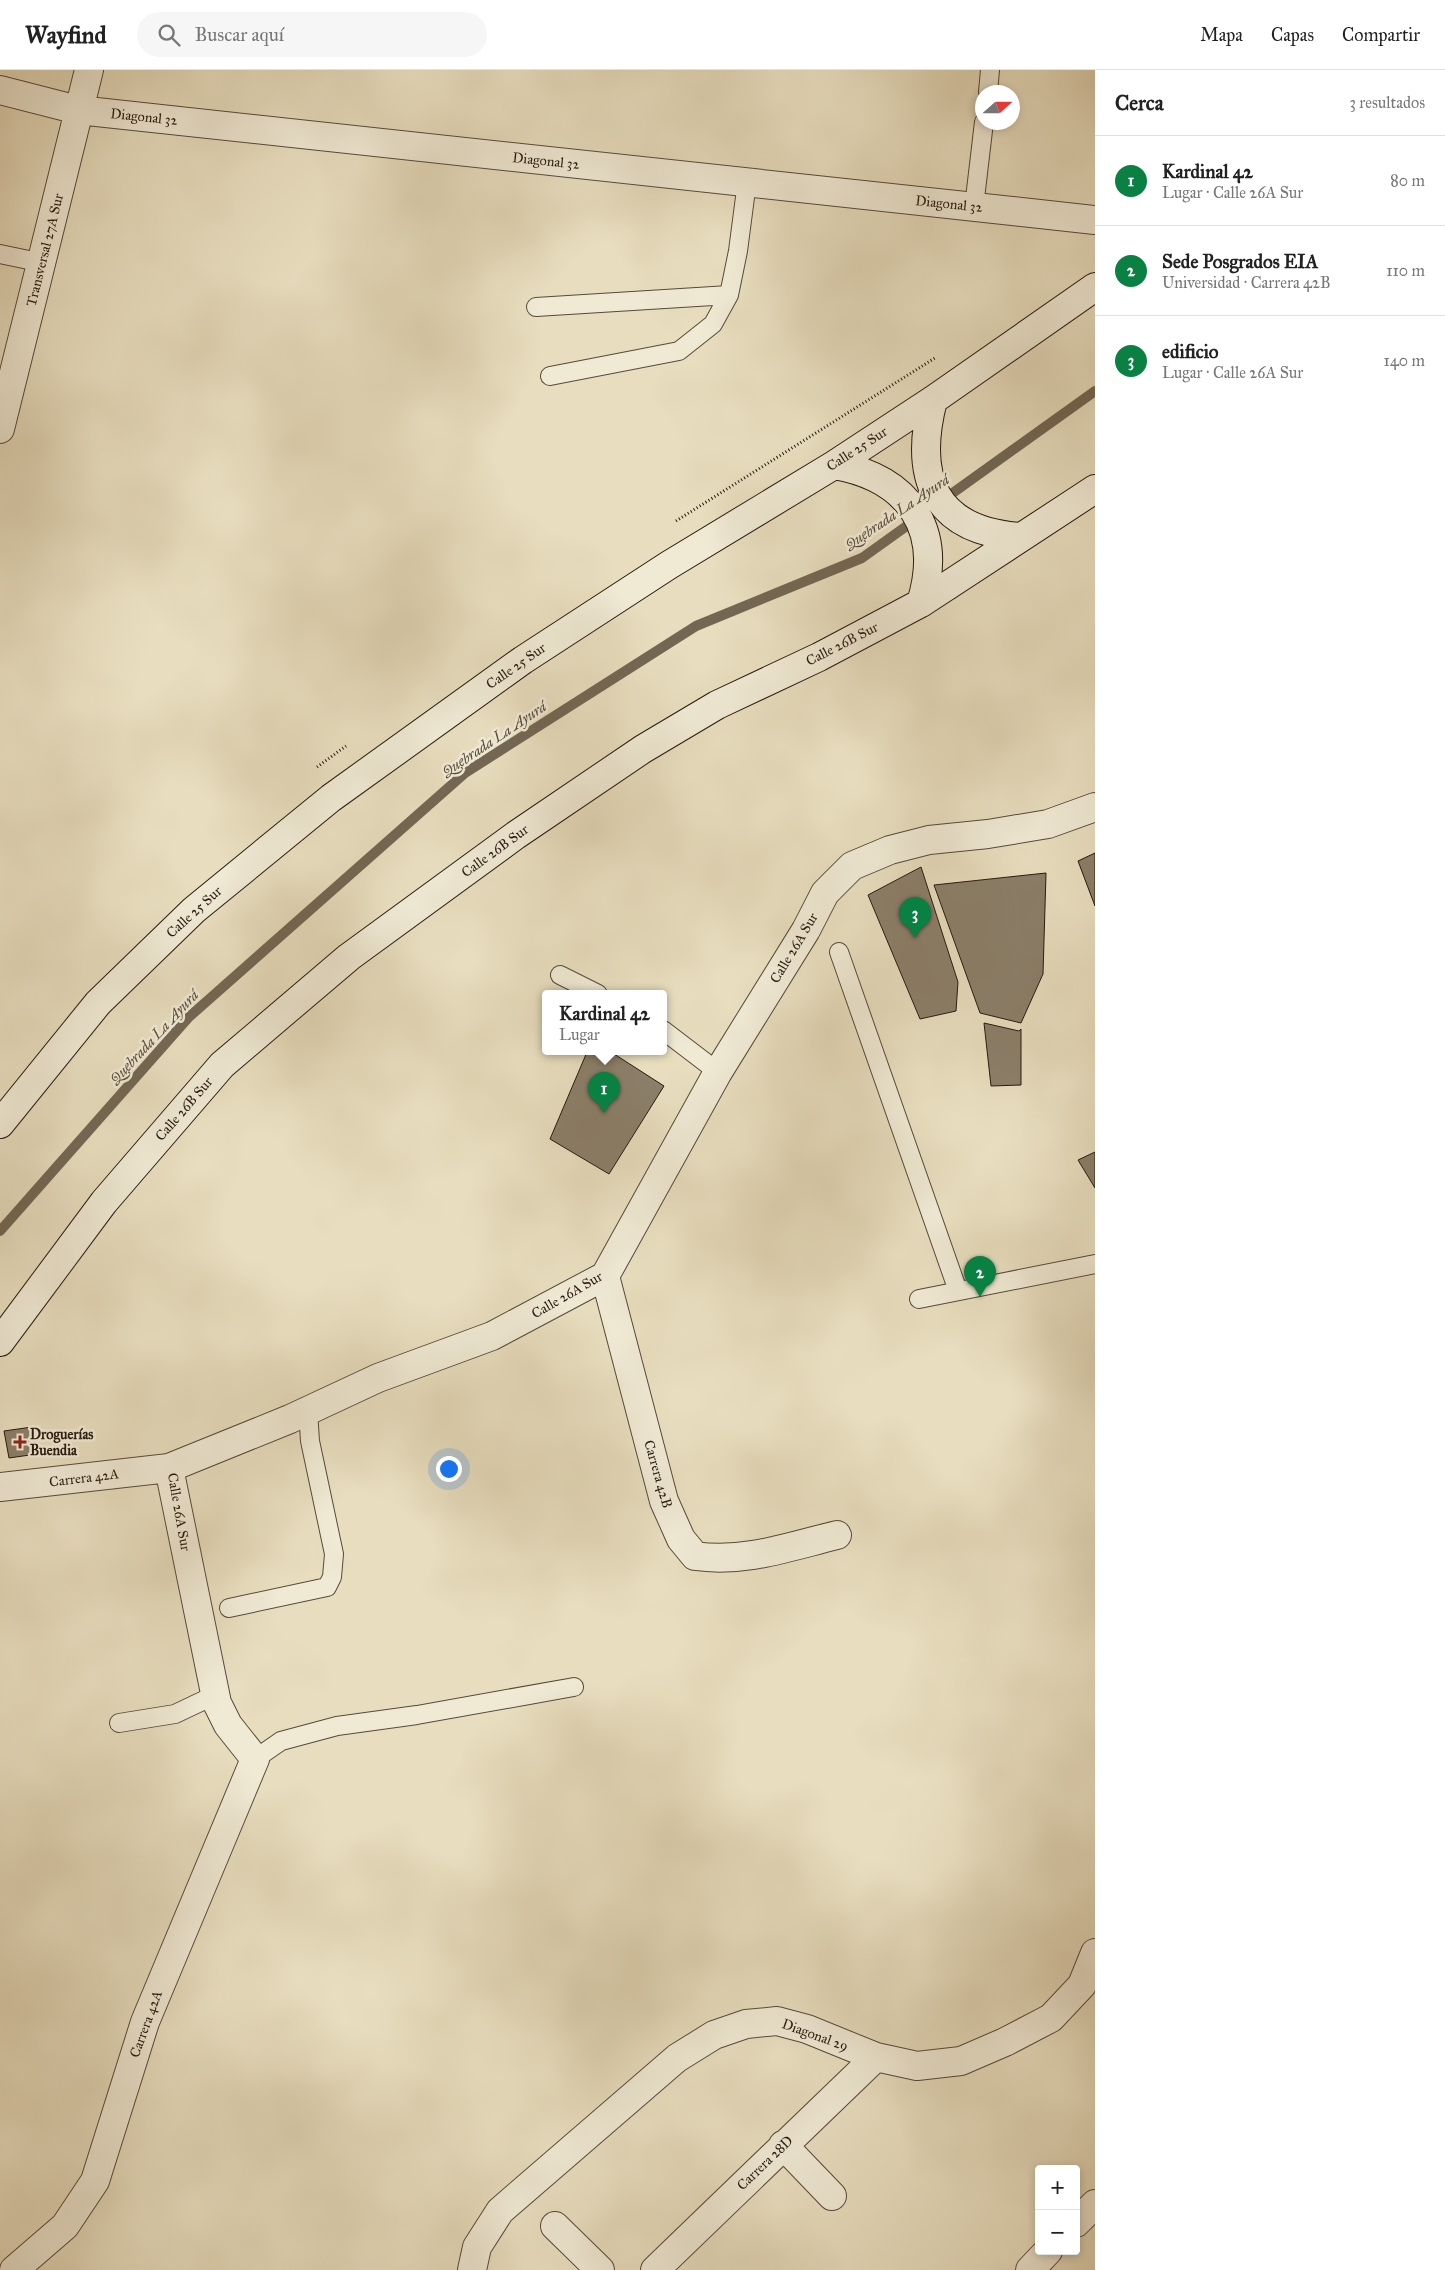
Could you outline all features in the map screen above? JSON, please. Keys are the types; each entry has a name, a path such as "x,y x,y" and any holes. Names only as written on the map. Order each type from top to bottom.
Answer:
{"street":[{"name":"Transversal 27A Sur","path":"0,429 89,70"},
{"name":"Diagonal 32","path":"0,90 78,110 1095,220"},
{"name":"Calle 25 Sur","path":"0,1124 98,1003 194,910 331,798 523,660 668,565 834,465 932,400 1095,287"},
{"path":"932,400 926,430 925,454 928,478 939,500 956,518 996,534 1021,538"},
{"path":"834,465 868,474 908,501 919,518 926,536 928,556 928,576 921,603"},
{"name":"Calle 26B Sur","path":"0,1342 104,1202 222,1065 348,957 516,836 643,749 718,704 819,657 921,603 1095,489"},
{"name":"Calle 26A Sur","path":"255,1758 228,1726 215,1695 169,1468 308,1411 378,1378 492,1336 605,1276 718,1072 806,930 825,893 852,866 890,850 929,840 988,834 1048,824 1095,807"},
{"name":"Carrera 42B","path":"605,1276 664,1501 681,1539 695,1556 720,1559 756,1555 837,1535"},
{"name":"Carrera 42A","path":"0,1487 169,1468"},
{"name":"Carrera 42A","path":"14,2270 65,2226 95,2181 145,2022 255,1758"},
{"name":"Diagonal 29","path":"472,2270 477,2247 500,2211 677,2058 714,2035 746,2024 777,2021 807,2030 876,2057 917,2066 961,2061 1005,2042 1050,2018 1082,1984 1095,1953"},
{"name":"Carrera 28D","path":"655,2270 876,2057"},
{"path":"784,2145 832,2196"},
{"path":"1080,2219 1095,2204"},
{"path":"555,2226 600,2270"},
{"path":"1030,2270 1044,2255"}],"lane":[{"path":"989,85 990,70"},
{"path":"974,207 983,130"},
{"path":"550,376 679,351 713,324 729,295 738,251 747,182"},
{"path":"0,254 42,263"},
{"path":"536,307 729,295"},
{"path":"839,952 958,1291"},
{"path":"560,976 590,990"},
{"path":"667,1033 718,1072"},
{"path":"920,1299 1095,1264"},
{"path":"229,1608 327,1587 332,1577 334,1554 310,1441 308,1411"},
{"path":"255,1758 281,1741 337,1726 418,1715 574,1687"},
{"path":"119,1723 175,1714 215,1695"}],"building":[{"path":"1095,853 1095,906 1078,861"},
{"path":"921,867 958,982 956,1011 920,1019 868,895"},
{"path":"1046,873 1043,974 1021,1023 980,1013 934,885"},
{"path":"984,1023 1019,1031 1021,1029 1021,1085 991,1086"},
{"path":"586,1055 616,1055 664,1086 609,1174 550,1139"},
{"path":"1095,1152 1095,1188 1078,1160"},
{"name":"Droguerías Buendia","path":"32,1427 37,1454 9,1458 4,1431"}],"waterway":[{"name":"Quebrada La Ayurá","path":"0,1231 189,1017 465,773 696,626 862,558 1095,391"}],"place":[{"name":"edificio","path":"915,938"},
{"name":"Kardinal 42","path":"604,1113"},
{"name":"Sede Posgrados EIA","path":"980,1297"},
{"name":"Droguerías Buendia","path":"20,1442"}]}
